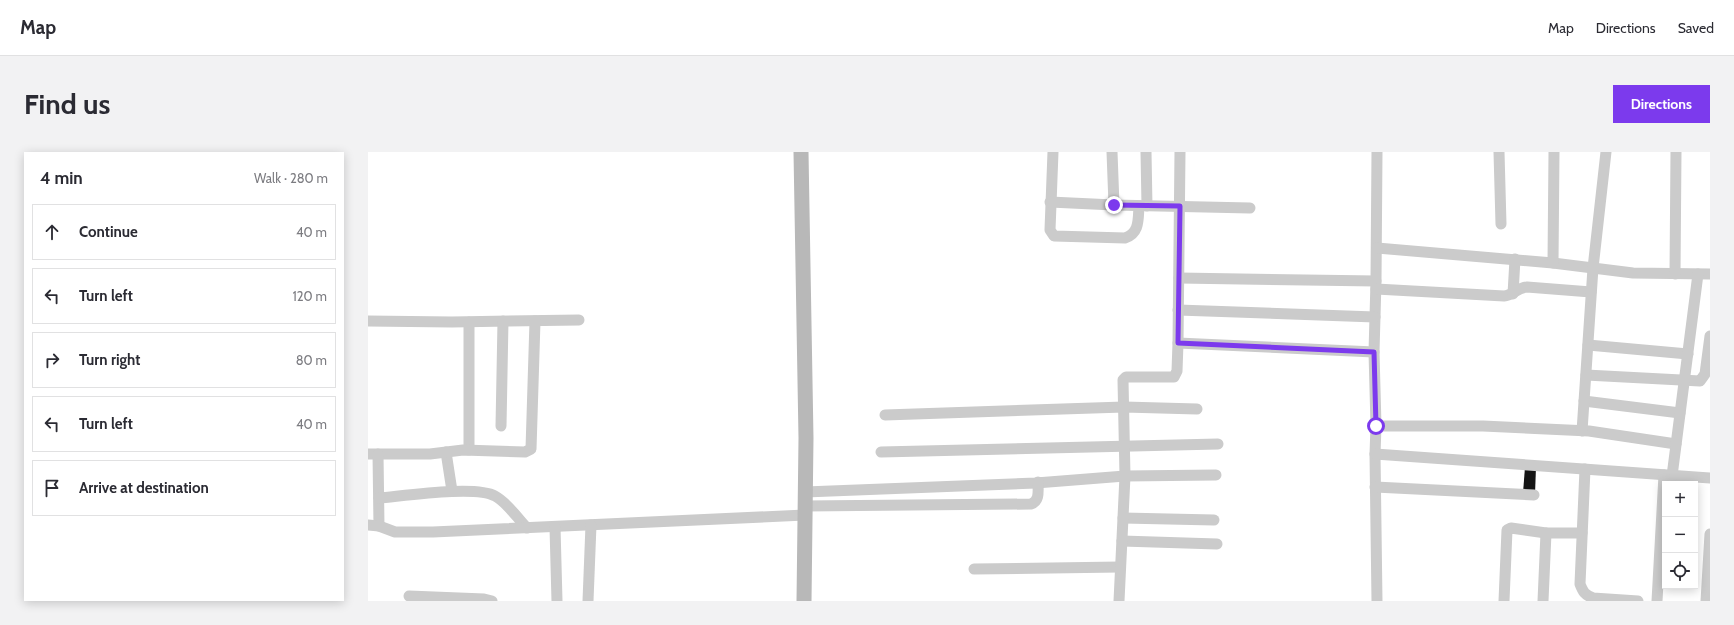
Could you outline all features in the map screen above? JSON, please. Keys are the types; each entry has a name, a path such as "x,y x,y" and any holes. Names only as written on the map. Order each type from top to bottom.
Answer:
{"street":[{"path":"801,152 804,305 804,601"},
{"path":"1053,152 1050,230 1054,236 1125,238 1135,232 1143,206 1146,152"},
{"path":"1112,152 1114,205"},
{"path":"1119,601 1125,476 1123,380 1126,377 1174,377 1176,374 1178,343 1180,152"},
{"path":"1377,152 1377,248 1374,352 1377,601"},
{"path":"1499,152 1501,224"},
{"path":"1553,262 1554,152"},
{"path":"1582,430 1593,268 1606,152"},
{"path":"1675,274 1676,152"},
{"path":"1050,202 1143,206 1250,208"},
{"path":"1377,248 1553,262 1633,273 1710,274"},
{"path":"1513,294 1515,259"},
{"path":"1657,601 1668,475 1676,444 1698,274"},
{"path":"1178,278 1376,285 1504,296 1513,294 1517,290 1526,287 1591,292"},
{"path":"1178,310 1375,317"},
{"path":"379,526 379,498 373,454 430,454 470,450 525,452 531,450 535,320"},
{"path":"368,321 469,322 579,320"},
{"path":"501,426 503,321"},
{"path":"469,322 470,450"},
{"path":"1586,375 1695,382 1700,381 1704,378 1710,336"},
{"path":"1178,343 1374,352"},
{"path":"1588,345 1688,354"},
{"path":"1584,401 1680,413"},
{"path":"885,415 1124,407 1197,409"},
{"path":"1376,426 1483,426 1582,430 1676,444"},
{"path":"881,452 1218,444"},
{"path":"446,452 452,491"},
{"path":"1375,454 1710,478"},
{"path":"1585,470 1580,584 1583,592 1593,598 1638,601"},
{"path":"368,525 379,526 395,532 405,532 591,525 1038,482 1125,476 1216,474"},
{"path":"805,504 1030,504 1036,501 1038,497 1038,482"},
{"path":"1375,487 1534,495"},
{"path":"379,498 452,491 486,493 494,495 502,501 527,528"},
{"path":"1123,518 1214,520"},
{"path":"588,601 591,525"},
{"path":"555,527 557,601"},
{"path":"1504,601 1507,530 1511,528 1546,533 1582,533"},
{"path":"1544,601 1546,533"},
{"path":"1706,601 1710,534"},
{"path":"1122,541 1217,544"},
{"path":"974,569 1120,567"},
{"path":"409,596 484,599 492,601"}],"building":[{"path":"1525,467 1536,467 1535,494 1523,493"}],"route":[{"path":"1114,205 1180,206 1178,343 1374,352 1376,426"}]}
